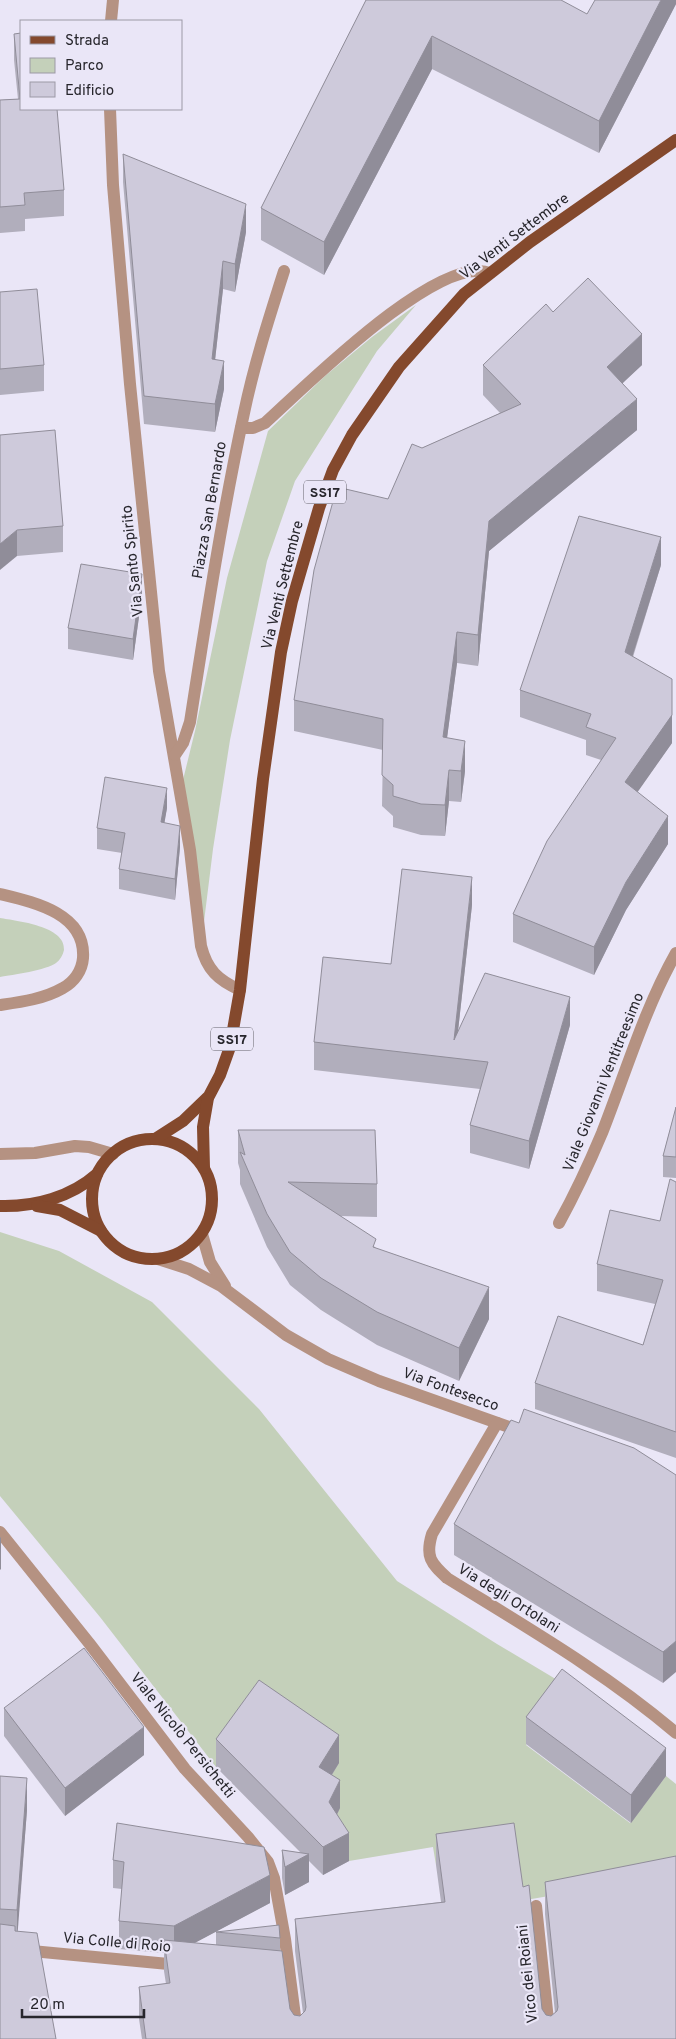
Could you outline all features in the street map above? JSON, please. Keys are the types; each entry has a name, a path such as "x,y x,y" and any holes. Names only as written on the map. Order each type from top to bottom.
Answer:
{"main road":[{"name":"Via Venti Settembre","path":"204,1168 203,1127 209,1096 228,1054 240,990 263,779 281,652 292,601 319,508 333,470 352,435 398,366 464,294 490,272 676,140"},
{"name":"Via Venti Settembre","path":"156,1139 183,1121 209,1096"},
{"path":"0,1206 22,1205 60,1210 101,1232 120,1250 145,1259 171,1257 194,1244 208,1222 212,1195 210,1181 204,1168 184,1148 171,1142 156,1139 140,1140 126,1145 102,1165 92,1194 92,1207 101,1232"},
{"path":"22,1205 50,1200 65,1194 78,1188 98,1174"}],"street":[{"path":"112,20 113,0"},
{"name":"Via Santo Spirito","path":"110,110 113,185 138,476 159,672 190,850 199,935 205,959 213,972 225,983 240,990"},
{"path":"241,428 253,428 265,423 331,361 417,295 461,274 477,270 490,272"},
{"name":"Piazza San Bernardo","path":"174,755 183,743 190,722 218,539 241,428 262,342 284,271"},
{"path":"0,894 27,901 60,915 77,932 82,943 83,955 78,974 72,982 62,989 48,995 0,1005"},
{"name":"Viale Giovanni Ventitreesimo","path":"559,1223 576,1192 602,1132 640,1029 664,974 676,953"},
{"path":"0,1154 35,1153 75,1146 90,1147 113,1154"},
{"name":"Via Fontesecco","path":"202,1234 210,1262 218,1278 230,1292"},
{"name":"Via Fontesecco","path":"158,1259 189,1270 230,1292 286,1335 328,1359 361,1374 539,1438"},
{"name":"Via degli Ortolani","path":"497,1423 432,1534 428,1554 431,1562 447,1578 609,1681 645,1707 676,1733"},
{"name":"Viale Nicolò Persichetti","path":"0,1532 186,1769 263,1854 271,1870 276,1890 285,1975 298,2039"},
{"name":"Vico dei Roiani","path":"536,1906 550,2039"},
{"name":"Via Colle di Roio","path":"0,1948 193,1966"}],"green space":[{"path":"416,305 377,351 295,481 267,561 230,740 213,849 201,946 181,788 227,578 268,431 325,376 372,337"},
{"path":"0,918 39,926 57,935 63,942 64,950 61,957 52,966 0,977"},
{"path":"0,1232 59,1251 152,1302 259,1409 397,1581 569,1687 526,1745 630,1823 666,1776 676,1784 676,1874 520,1901 513,1854 436,1865 433,1847 349,1861 329,1830 216,1767 100,1617 0,1496"}],"building":[{"path":"366,0 561,0 587,14 595,0 661,0 599,121 432,36 324,242 261,208"},
{"path":"20,33 20,99 14,34"},
{"path":"20,99 20,110 57,110 64,190 24,193 25,205 0,207 0,100"},
{"path":"123,154 246,204 235,264 223,261 212,359 224,361 215,404 144,396"},
{"path":"588,278 642,334 607,367 637,399 489,521 478,635 457,632 443,737 465,741 461,771 449,770 445,805 421,804 393,796 393,785 382,775 383,719 294,700 314,570 337,487 388,499 412,444 422,448 521,404 483,365 546,304 553,312"},
{"path":"37,289 44,365 0,369 0,292"},
{"path":"55,430 63,526 17,530 0,544 0,435"},
{"path":"579,516 661,537 625,652 672,679 672,715 625,782 668,816 626,882 594,947 513,914 547,841 616,738 586,727 591,714 520,690"},
{"path":"81,564 142,574 133,639 68,628"},
{"path":"105,777 167,788 161,822 180,826 175,879 119,869 125,833 97,828"},
{"path":"402,869 472,877 454,1040 485,973 570,997 529,1141 470,1125 488,1062 314,1042 323,957 391,964"},
{"path":"676,1107 676,1157 663,1156"},
{"path":"238,1130 375,1130 377,1184 288,1182 376,1239 373,1247 489,1287 459,1348 377,1312 321,1278 290,1252 267,1214 240,1152 245,1155"},
{"path":"670,1179 676,1182 676,1432 535,1383 558,1316 643,1345 663,1280 597,1264 610,1210 660,1221"},
{"path":"524,1409 634,1448 676,1475 676,1641 663,1652 454,1524 511,1420 519,1423"},
{"path":"84,1648 144,1727 65,1788 4,1708"},
{"path":"562,1669 666,1748 631,1795 526,1717"},
{"path":"259,1680 339,1735 319,1767 340,1780 329,1802 349,1833 323,1847 216,1739"},
{"path":"0,1776 27,1778 17,1910 0,1909"},
{"path":"117,1823 264,1847 270,1875 174,1926 119,1921 124,1862 113,1860"},
{"path":"514,1823 523,1887 529,1885 542,2009 546,2015 551,2016 557,2011 558,2007 545,1882 676,1856 676,2039 146,2039 139,1987 170,1983 164,1940 282,1951 290,2009 294,2015 300,2016 306,2007 295,1919 445,1902 436,1834"},
{"path":"282,1850 309,1854 285,1867"},
{"path":"0,1924 15,1926 15,1931 37,1933 56,2039 0,2039"},
{"path":"279,1925 280,1938 216,1932"}]}
